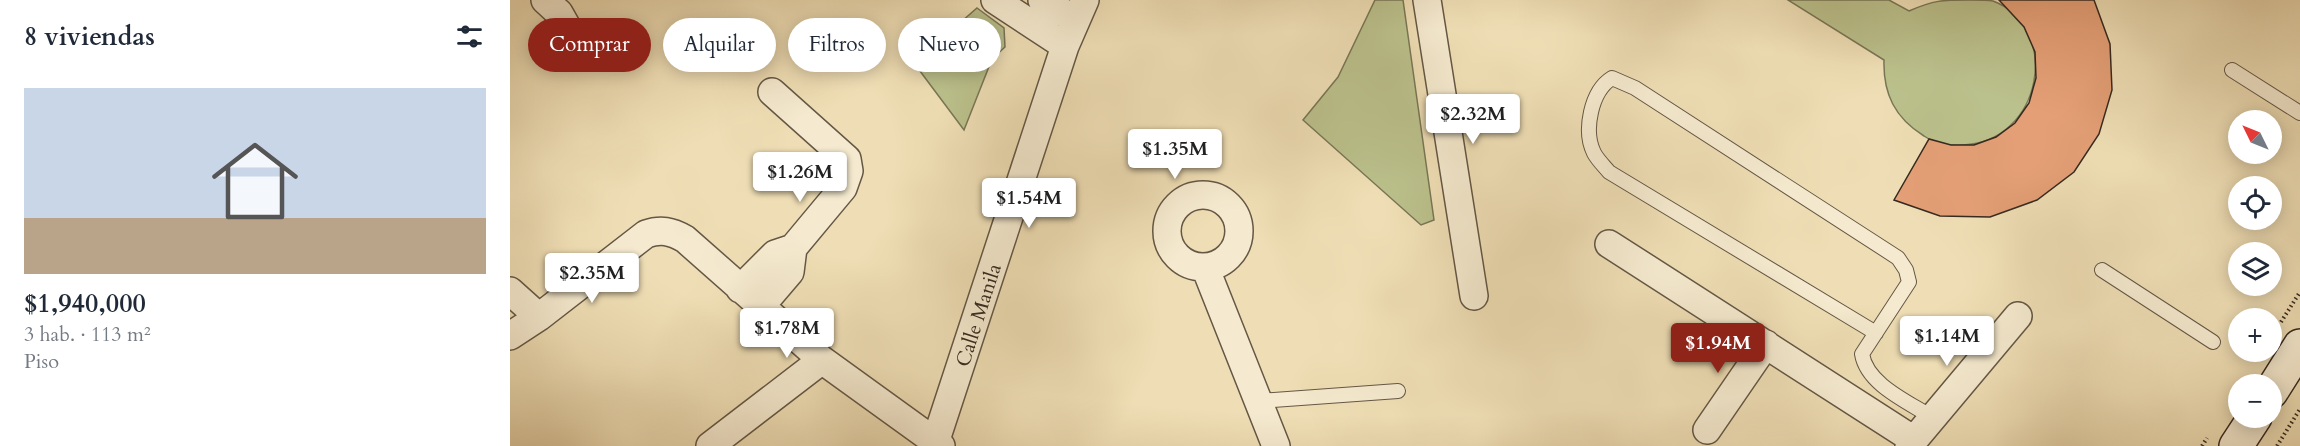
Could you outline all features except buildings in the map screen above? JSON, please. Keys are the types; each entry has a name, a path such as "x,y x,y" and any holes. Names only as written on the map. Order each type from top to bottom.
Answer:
{"street":[{"path":"545,0 562,18"},
{"path":"995,0 1065,46"},
{"name":"Calle Manila","path":"937,445 1065,46 1080,10 1042,0"},
{"path":"1427,0 1474,296"},
{"path":"740,289 775,254 793,248 843,188 849,171 848,159 772,92"},
{"path":"510,336 539,317 646,234 659,230 673,232 685,239 822,360 937,445"},
{"path":"1609,244 1766,344 1912,443 2018,316"},
{"path":"761,306 790,272 793,248"},
{"path":"1205,267 1276,446"},
{"path":"510,291 539,317"},
{"path":"2277,374 2288,337"},
{"path":"1707,430 1766,344"},
{"path":"710,446 822,360"},
{"path":"2236,446 2248,428"}],"lane":[{"path":"2232,70 2300,113"},
{"path":"1875,333 1609,172 1594,154 1589,136 1596,94 1602,84 1612,78 1635,87 1898,258 1906,270 1909,282 1862,354 1863,365 1871,377 1933,418"},
{"path":"2102,270 2213,342"},
{"path":"1260,401 1398,391"}],"path":[{"path":"2288,337 2300,292"},
{"path":"2277,446 2300,409"}],"green space":[{"path":"1375,0 1403,0 1434,220 1421,225 1303,120 1338,77"},
{"path":"1788,0 1889,0 1909,11 1945,1 1993,1 2015,15 2029,34 2035,57 2034,82 2026,105 2011,125 1990,139 1958,145 1943,144 1928,139 1898,113 1886,84 1884,60"},
{"path":"977,8 990,18 966,18"},
{"path":"1001,26 1004,28 1005,47 1001,51"},
{"path":"921,72 987,72 964,130"}]}
